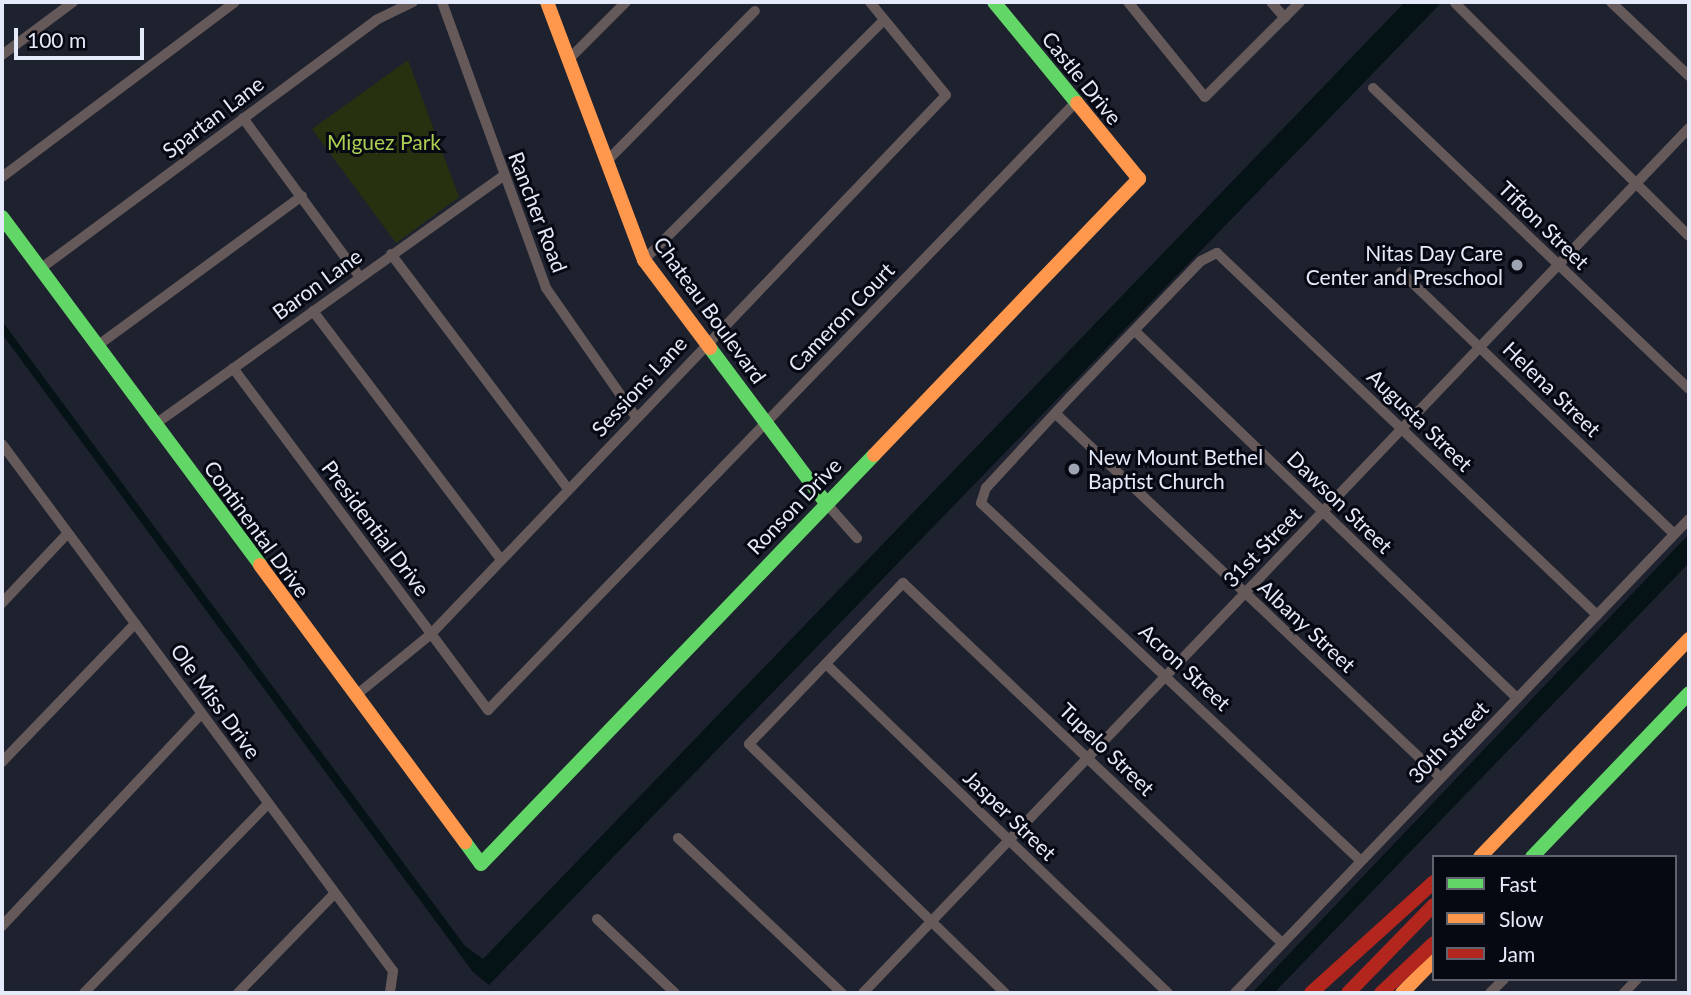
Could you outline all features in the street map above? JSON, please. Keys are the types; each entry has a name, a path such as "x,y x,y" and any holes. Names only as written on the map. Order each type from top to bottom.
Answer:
{"main road":[{"name":"Chateau Boulevard","path":"548,2 644,260 826,503"},
{"name":"Castle Drive","path":"994,2 1139,179"},
{"name":"Ronson Drive","path":"481,864 1139,179"},
{"name":"Continental Drive","path":"2,217 481,864"},
{"path":"1482,855 1689,639"},
{"path":"1532,855 1689,693"},
{"path":"1466,855 1544,791"},
{"path":"1311,993 1432,884"},
{"path":"1348,993 1432,907"},
{"path":"1381,993 1432,945"},
{"path":"1402,993 1432,962"}],"street":[{"path":"2,55 73,2"},
{"path":"2,177 235,2"},
{"name":"Spartan Lane","path":"40,269 376,20 413,2"},
{"name":"Rancher Road","path":"442,2 503,176 546,288 636,418"},
{"path":"568,60 626,2"},
{"path":"644,260 884,20 870,2"},
{"path":"1128,2 1205,97 1300,2"},
{"path":"1271,2 1285,18"},
{"path":"1611,2 1689,76"},
{"path":"1455,3 1689,236"},
{"path":"606,162 755,11"},
{"name":"Sessions Lane","path":"355,696 431,634 706,343 946,95 884,20"},
{"name":"Tifton Street","path":"1373,88 1689,389"},
{"name":"Cameron Court","path":"488,710 1075,103"},
{"path":"243,118 360,276"},
{"name":"31st Street","path":"863,993 1689,128"},
{"name":"Baron Lane","path":"154,425 503,176"},
{"path":"97,346 302,196"},
{"name":"Augusta Street","path":"1137,334 1201,261 1217,253 1597,615"},
{"path":"391,254 568,489"},
{"name":"Helena Street","path":"1401,272 1674,534"},
{"path":"313,311 501,560"},
{"path":"1058,415 1137,334"},
{"name":"Dawson Street","path":"1137,334 1517,698"},
{"name":"Presidential Drive","path":"233,368 488,710"},
{"name":"Acron Street","path":"1058,415 986,488 982,503 1361,861"},
{"name":"Albany Street","path":"1058,415 1440,778"},
{"name":"Ole Miss Drive","path":"2,445 335,893 395,982 390,993"},
{"name":"Chateau Boulevard","path":"826,503 857,538"},
{"name":"30th Street","path":"1235,993 1689,519"},
{"path":"2,603 68,533"},
{"name":"Tupelo Street","path":"826,664 903,583 1282,943"},
{"path":"2,762 135,624"},
{"path":"826,664 749,744 1005,993"},
{"name":"Jasper Street","path":"826,664 1168,993"},
{"path":"2,926 201,714"},
{"path":"84,993 268,804"},
{"path":"678,838 842,993"},
{"path":"238,993 335,893"},
{"path":"597,919 675,993"}],"green space":[{"name":"Miguez Park","path":"408,60 459,197 396,243 312,129"}],"shaded area":[{"path":"1405,2 1442,2 489,985 473,972 2,334 2,321 465,946 483,959"},
{"path":"1689,534 1689,563 1274,993 1252,993"}],"traffic: fast":[{"path":"994,2 1077,103"},
{"path":"2,217 260,565"},
{"path":"710,348 826,503"},
{"path":"465,842 481,864 874,455"},
{"path":"1534,855 1689,693"}],"traffic: slow":[{"path":"547,2 644,260 710,348"},
{"path":"874,455 1139,179 1077,103"},
{"path":"260,565 465,842"},
{"path":"1482,855 1689,639"},
{"path":"1402,993 1432,962"}],"traffic: jam":[{"path":"1311,993 1432,884"},
{"path":"1348,993 1432,907"},
{"path":"1381,993 1432,945"}],"place":[{"name":"Nitas Day Care Center and Preschool","path":"1517,265"},
{"name":"New Mount Bethel Baptist Church","path":"1074,469"}]}
